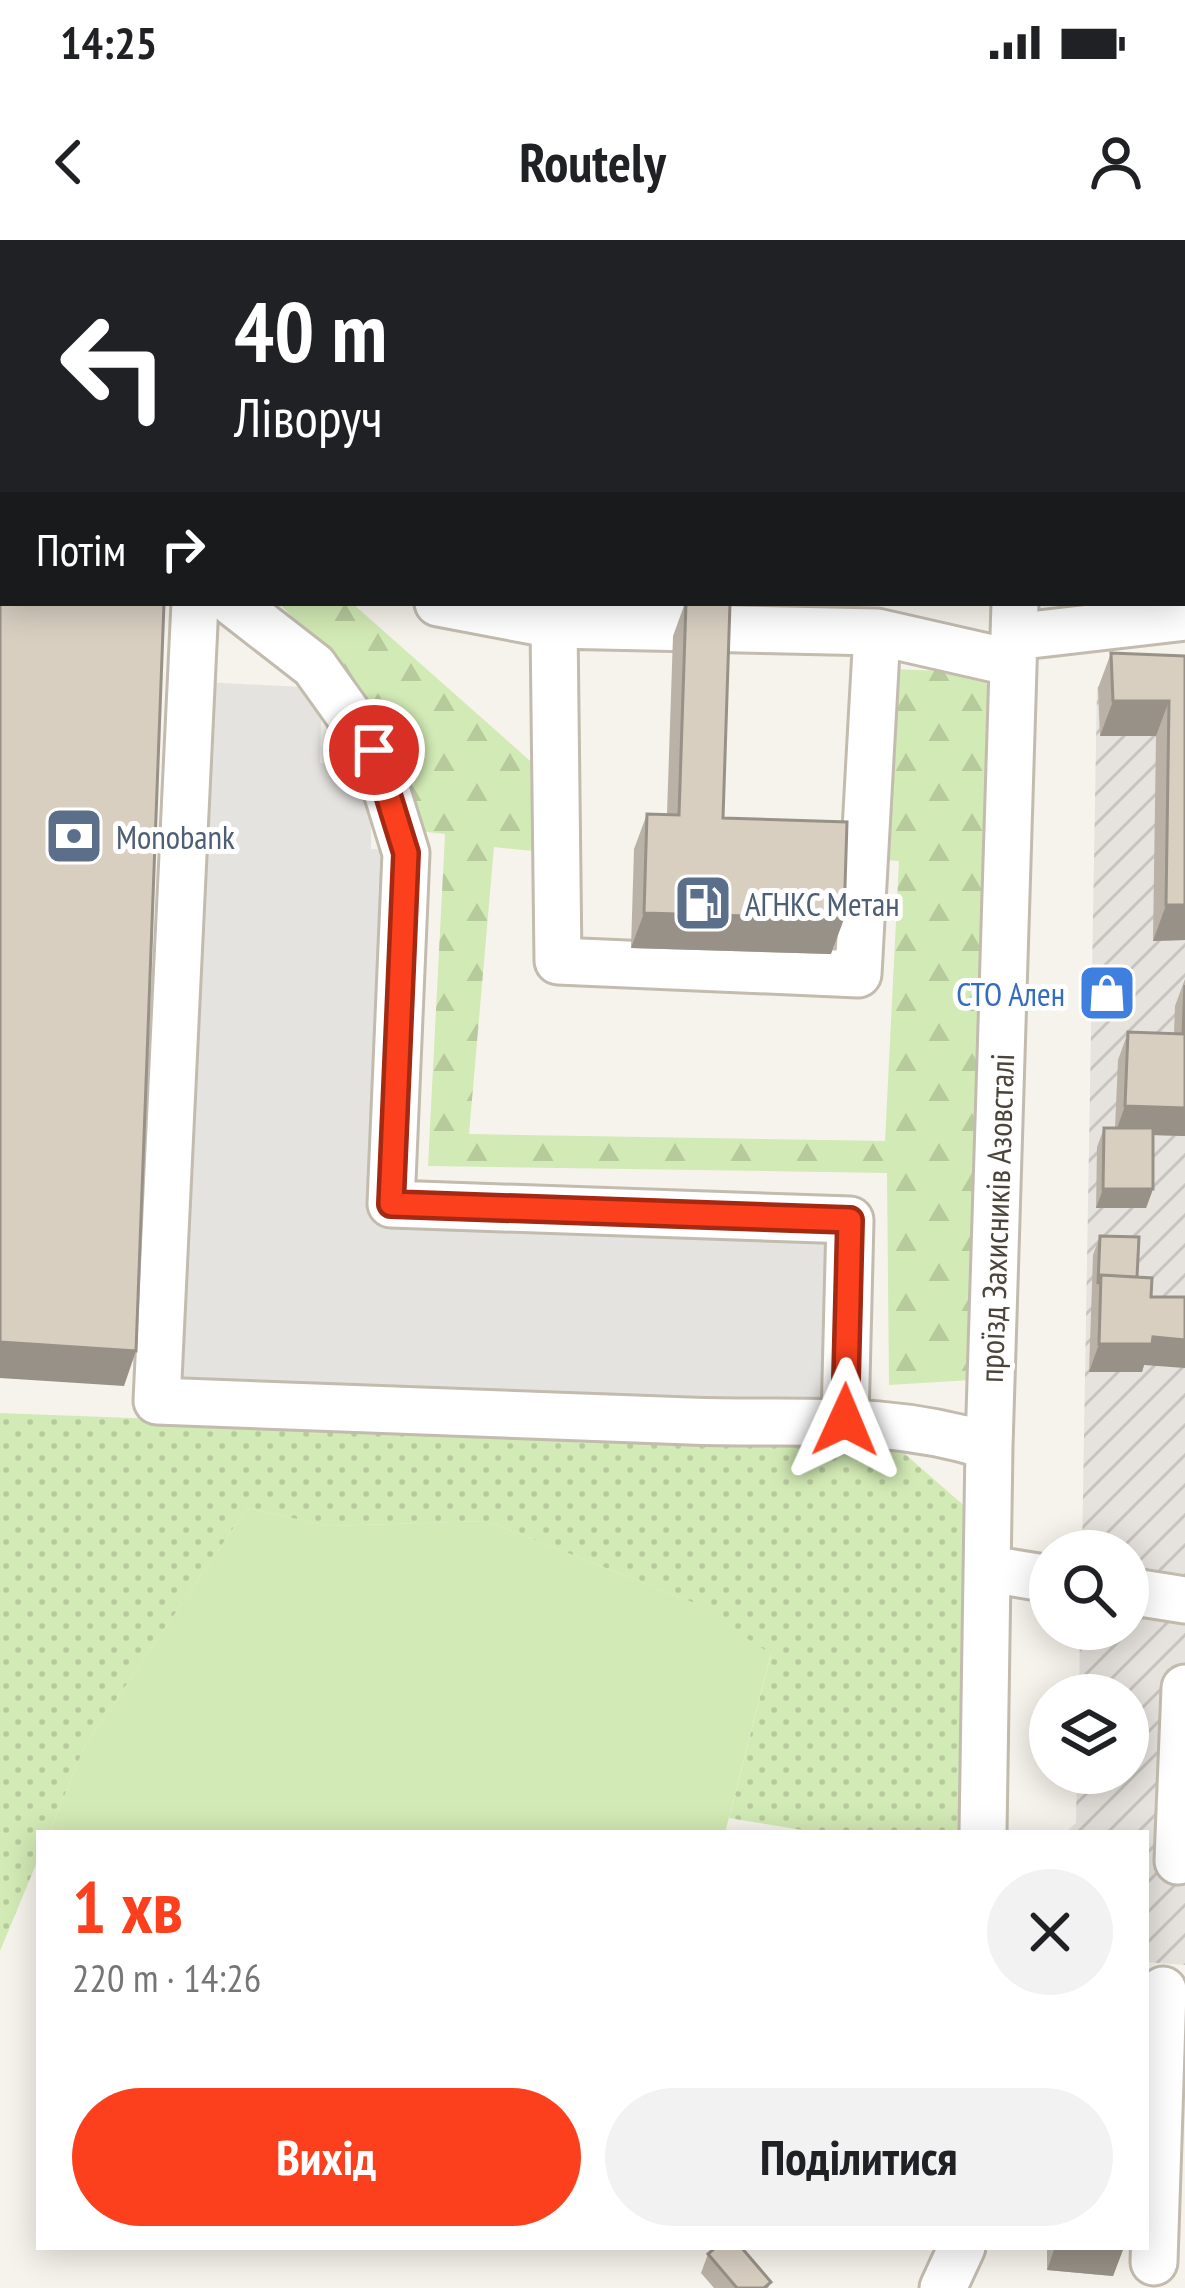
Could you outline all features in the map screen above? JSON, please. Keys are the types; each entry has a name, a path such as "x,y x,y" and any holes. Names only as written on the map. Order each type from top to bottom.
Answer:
{"street":[{"path":"195,606 157,1401 698,1421 845,1420 939,1431 989,1447"},
{"path":"237,606 314,666 374,750 406,853 391,1204 850,1220 845,1420"},
{"path":"454,606 554,625 1014,634 1185,616"},
{"path":"554,625 558,961 858,974 877,632"},
{"name":"проїзд Захисників Азовсталі","path":"983,1830 989,1447 1014,634"},
{"path":"989,1569 1029,1576"},
{"path":"1149,1594 1185,1600"},
{"path":"1178,1861 1185,1688"},
{"path":"1163,1990 1152,2090 1164,2271"},
{"path":"943,2288 961,2250"}],"shaded area":[{"path":"204,682 322,688 320,763 371,766 371,849 392,850 376,1213 836,1228 833,1404 182,1383"},
{"path":"1097,687 1185,690 1185,1965 1149,1962 1149,1830 1068,1830 1076,1823 1077,1794 1149,1794 1149,1674 1079,1674 1080,1650 1149,1650 1149,1530 1082,1530"}],"green space":[{"path":"282,606 355,606 537,767 533,851 494,847 469,1134 885,1141 899,861 884,860 892,669 997,673 971,1380 889,1385 887,1173 428,1166 445,834 419,831 347,675"},
{"path":"0,1413 897,1447 969,1510 960,1830 803,1830 729,1818 771,1654 692,1602 487,1521 328,1526 247,1508 85,1745 50,1830 36,1830 36,1864 0,1951"},
{"path":"247,1508 328,1526 487,1521 692,1602 771,1653 726,1830 50,1830 85,1745"}],"building":[{"path":"0,606 164,606 136,1351 0,1342"},
{"path":"686,606 730,606 723,818 847,822 844,919 644,913 647,814 679,815"},
{"path":"1111,653 1185,656 1185,905 1166,905 1169,701 1113,701"},
{"path":"1185,985 1185,1108 1125,1106 1128,1032 1183,1034"},
{"path":"1104,1128 1153,1128 1153,1189 1103,1189"},
{"path":"1100,1236 1139,1237 1137,1277 1101,1275 1098,1284"},
{"path":"1101,1275 1152,1278 1151,1297 1185,1297 1185,1340 1153,1337 1152,1344 1099,1344"},
{"path":"744,2250 771,2282 764,2288 737,2288 708,2254"}],"place":[{"name":"Monobank","path":"74,836"},
{"name":"АГНКС Метан","path":"703,903"},
{"name":"СТО Ален","path":"1107,993"}],"route":[{"path":"374,750 406,853 391,1204 850,1220 845,1420"}]}
